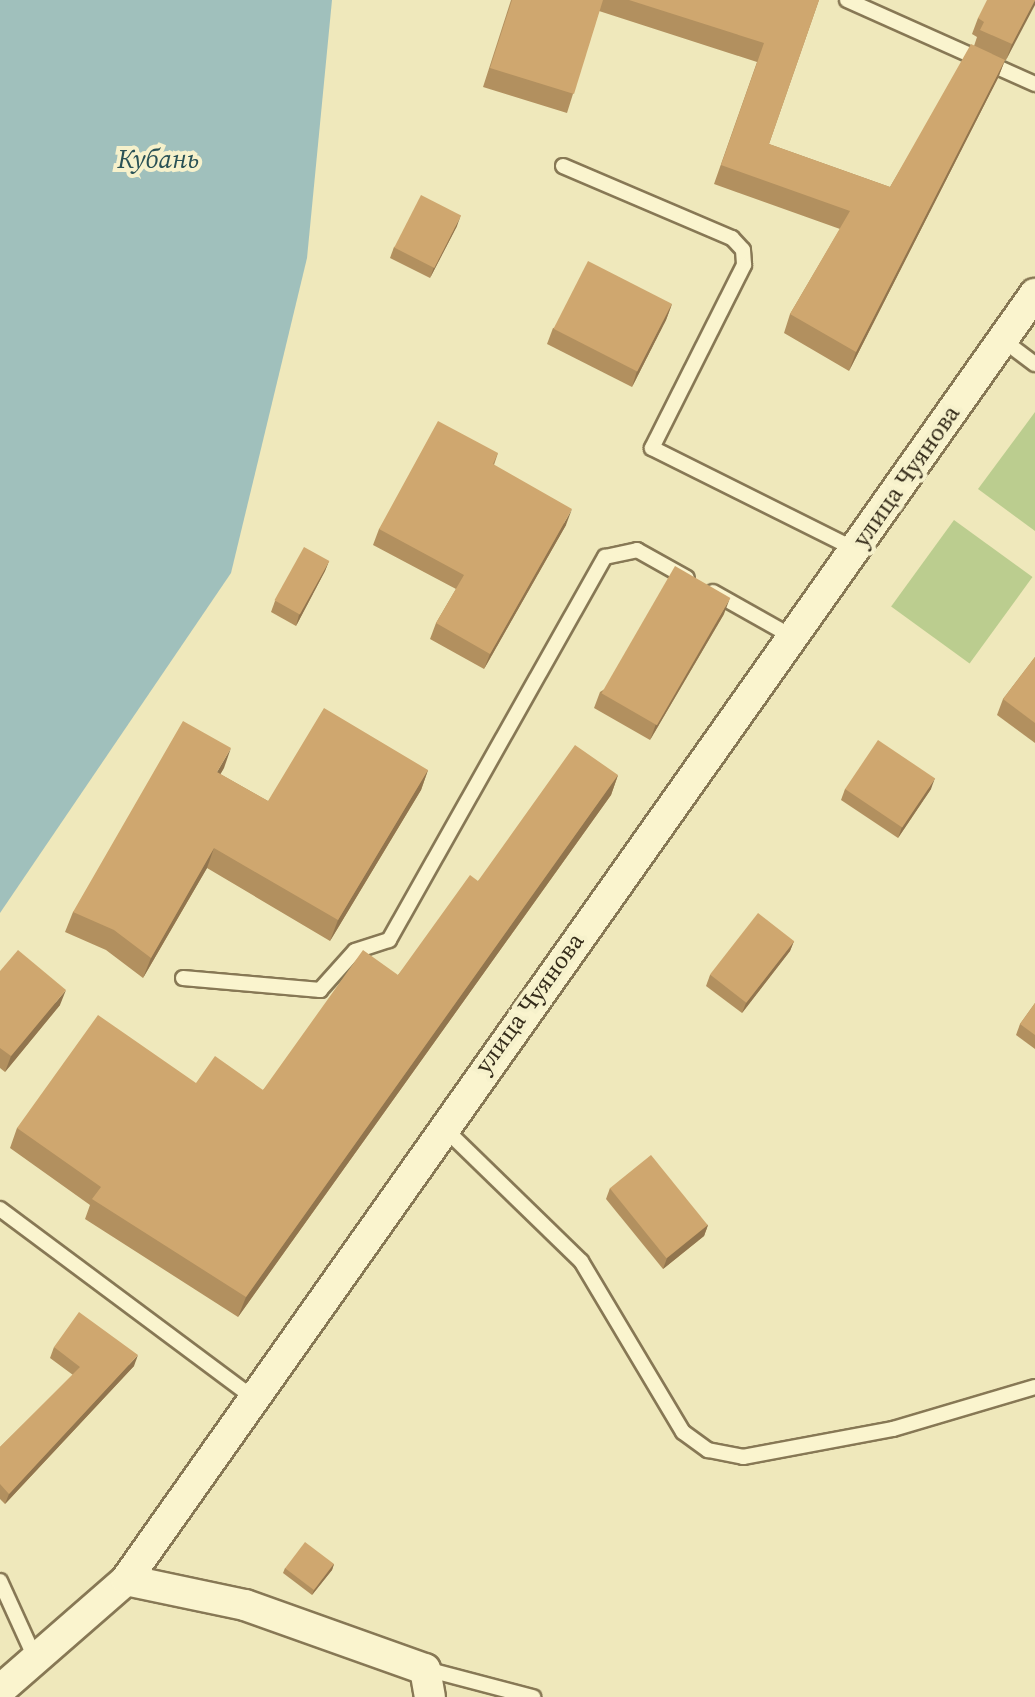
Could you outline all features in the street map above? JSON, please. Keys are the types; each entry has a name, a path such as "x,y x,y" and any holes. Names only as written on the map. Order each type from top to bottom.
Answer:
{"street":[{"name":"улица Чуянова","path":"0,1690 37,1661 126,1580 441,1126 1035,294"},
{"path":"126,1580 245,1605 428,1683"}],"lane":[{"path":"847,0 1035,84"},
{"path":"563,166 732,238 743,250 744,265 652,448 855,549"},
{"path":"1003,340 1035,364"},
{"path":"183,978 320,990 355,951 389,940 605,557 619,549 637,550 793,637"},
{"path":"441,1126 581,1261 683,1432 708,1450 743,1457 893,1429 1035,1387"},
{"path":"0,1209 251,1396"},
{"path":"0,1581 37,1661"},
{"path":"428,1683 533,1697"}],"green space":[{"path":"1035,412 1035,531 978,489"},
{"path":"954,520 1032,577 970,664 891,607"}],"water":[{"name":"Кубань","path":"0,0 332,0 307,258 231,573 0,913"}],"building":[{"path":"512,0 603,0 574,94 490,68"},
{"path":"629,0 819,0 769,144 890,187 971,44 1005,60 856,352 790,314 850,211 721,165 764,43"},
{"path":"987,0 1035,0 1012,44 980,30 984,22 978,18"},
{"path":"421,195 461,215 434,268 394,248"},
{"path":"588,261 672,304 637,371 553,329"},
{"path":"438,421 498,453 493,464 572,509 490,654 436,623 464,575 379,529"},
{"path":"304,547 329,561 300,614 274,600"},
{"path":"675,566 730,598 657,725 602,693"},
{"path":"1035,657 1035,723 1003,699"},
{"path":"324,708 428,770 338,920 214,848 151,958 114,930 73,912 183,721 231,748 217,772 268,801"},
{"path":"878,740 935,779 902,827 845,789"},
{"path":"575,745 618,775 246,1297 92,1199 101,1187 17,1128 98,1015 196,1083 215,1056 263,1090 363,950 398,975 470,875 478,881"},
{"path":"758,913 794,941 746,1003 710,974"},
{"path":"18,950 66,990 11,1056 0,1048 0,971"},
{"path":"1035,1003 1035,1035 1020,1024"},
{"path":"651,1155 708,1225 666,1258 610,1188"},
{"path":"79,1312 138,1355 9,1494 0,1484 0,1447 80,1367 54,1347"},
{"path":"305,1542 334,1564 314,1590 285,1568"}]}
